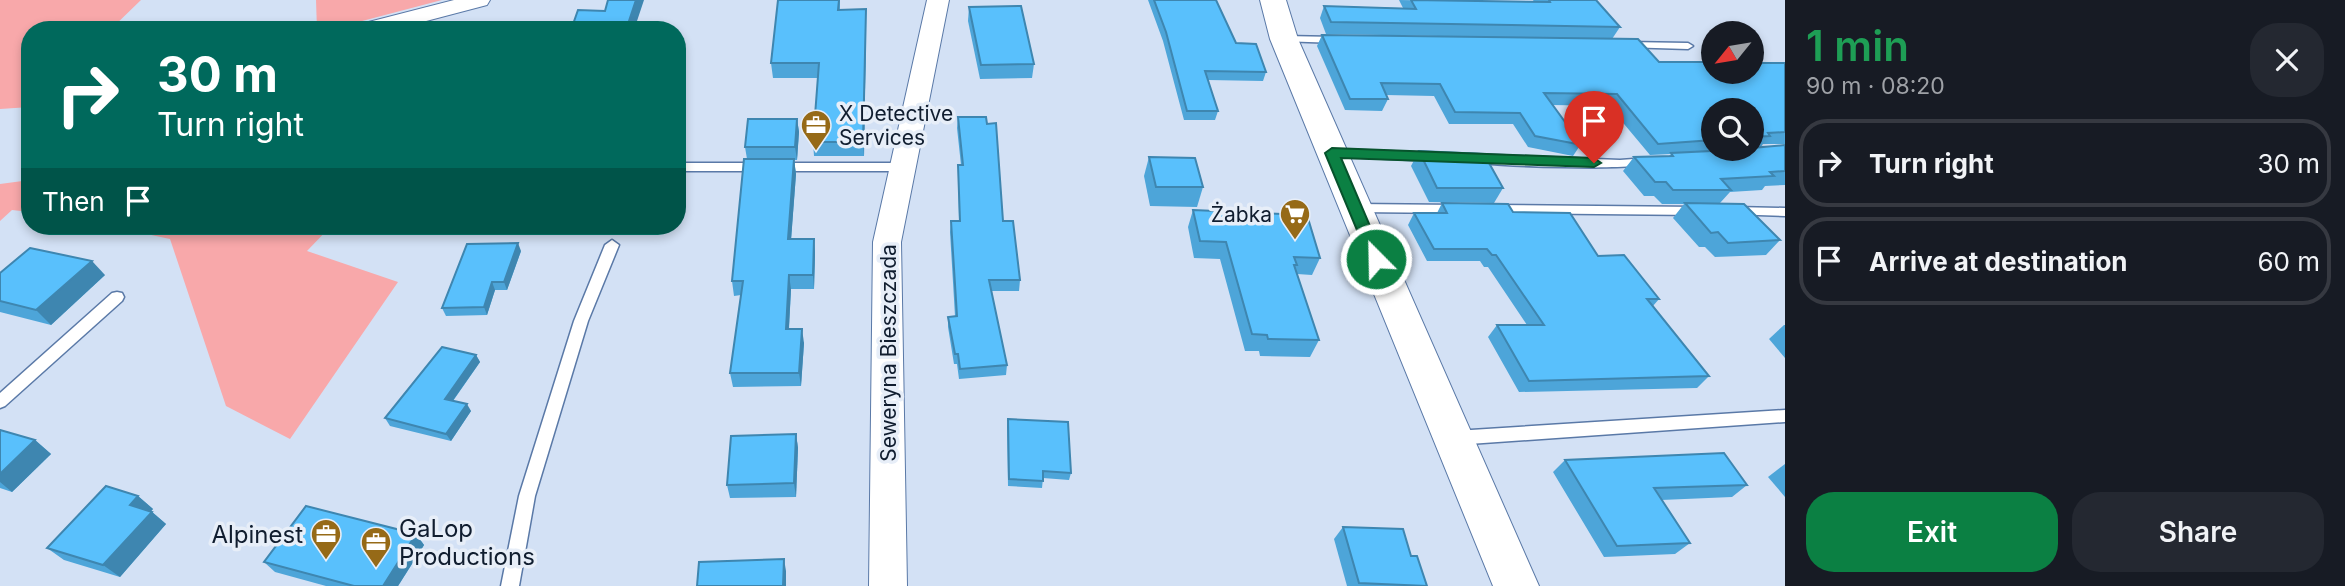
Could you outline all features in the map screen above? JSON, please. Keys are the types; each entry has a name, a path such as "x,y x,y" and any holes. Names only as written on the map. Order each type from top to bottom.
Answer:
{"street":[{"path":"399,21 479,0"},
{"name":"Seweryna Bieszczada","path":"888,586 887,242 905,167 938,0"},
{"path":"1273,0 1284,38 1451,439 1516,586"}],"lane":[{"path":"1284,38 1348,40"},
{"path":"1620,45 1688,46"},
{"path":"1332,153 1620,163 1658,161"},
{"path":"686,167 905,167"},
{"path":"1355,208 1785,212"},
{"path":"510,586 527,496 581,321 612,245"},
{"path":"0,402 117,297"},
{"path":"1451,439 1785,416"}],"shaded area":[{"path":"0,0 141,0 119,21 21,21 21,108 0,109"},
{"path":"316,0 442,0 362,21 317,21"},
{"path":"21,181 21,211 12,210 0,221 0,184"},
{"path":"151,235 322,235 307,251 398,282 290,439 226,406 170,239"}],"building":[{"path":"608,0 636,0 629,21 574,21 578,10 605,11"},
{"path":"778,0 839,0 838,10 866,9 863,142 813,142 819,63 771,63"},
{"path":"1154,0 1216,0 1236,43 1256,44 1266,72 1205,71 1218,111 1187,111 1166,32"},
{"path":"1411,0 1596,0 1620,27 1331,22 1324,6 1416,9"},
{"path":"1021,6 1034,64 981,65 969,7"},
{"path":"1322,35 1638,39 1659,62 1701,62 1701,84 1764,84 1764,63 1785,63 1785,132 1768,133 1770,136 1764,136 1764,98 1701,98 1701,141 1658,144 1617,94 1544,93 1581,144 1535,136 1520,113 1455,112 1440,84 1381,83 1388,99 1350,99"},
{"path":"958,117 986,117 987,124 996,123 1003,221 1013,221 1020,280 989,280 1007,365 960,369 958,354 955,354 948,317 957,316 951,221 960,221 958,165 963,165"},
{"path":"748,119 797,119 795,147 745,147"},
{"path":"1785,145 1785,171 1770,172 1774,176 1721,179 1731,190 1673,190 1666,182 1655,182 1634,157 1673,156 1671,153 1701,152 1701,161 1764,161 1764,147"},
{"path":"1419,151 1484,154 1503,188 1437,188"},
{"path":"1149,157 1195,158 1203,187 1156,187"},
{"path":"744,159 794,159 788,239 814,239 813,275 789,275 786,329 802,329 799,373 730,373 743,281 732,281"},
{"path":"1442,203 1508,204 1513,212 1570,213 1598,256 1624,255 1659,299 1647,299 1709,376 1529,381 1497,325 1544,325 1496,255 1492,255 1487,249 1434,249 1414,213 1447,213"},
{"path":"1685,203 1744,204 1780,240 1728,243 1718,232 1711,233"},
{"path":"1193,210 1307,215 1320,258 1294,257 1297,265 1294,265 1319,340 1268,339 1267,335 1252,334 1226,242 1200,241"},
{"path":"518,243 504,282 492,282 484,307 442,308 467,244"},
{"path":"30,248 92,261 36,310 0,301 0,273"},
{"path":"442,347 476,355 445,399 467,404 446,434 385,418"},
{"path":"1008,419 1068,422 1071,473 1043,471 1043,481 1009,479"},
{"path":"0,430 35,440 0,474"},
{"path":"796,434 794,483 727,485 731,436"},
{"path":"1724,453 1747,485 1654,488 1690,543 1617,546 1565,460"},
{"path":"106,486 138,496 130,505 152,512 103,565 47,548"},
{"path":"306,506 416,534 383,586 354,586 264,562"},
{"path":"1343,527 1403,529 1411,556 1417,556 1427,586 1359,583"},
{"path":"784,559 783,586 697,586 699,562"}],"place":[{"name":"X Detective Services","path":"816,152"},
{"name":"Żabka","path":"1295,241"},
{"name":"Alpinest","path":"326,561"},
{"name":"GaLop Productions","path":"376,569"}],"route":[{"path":"1376,259 1332,153 1594,163"}]}
